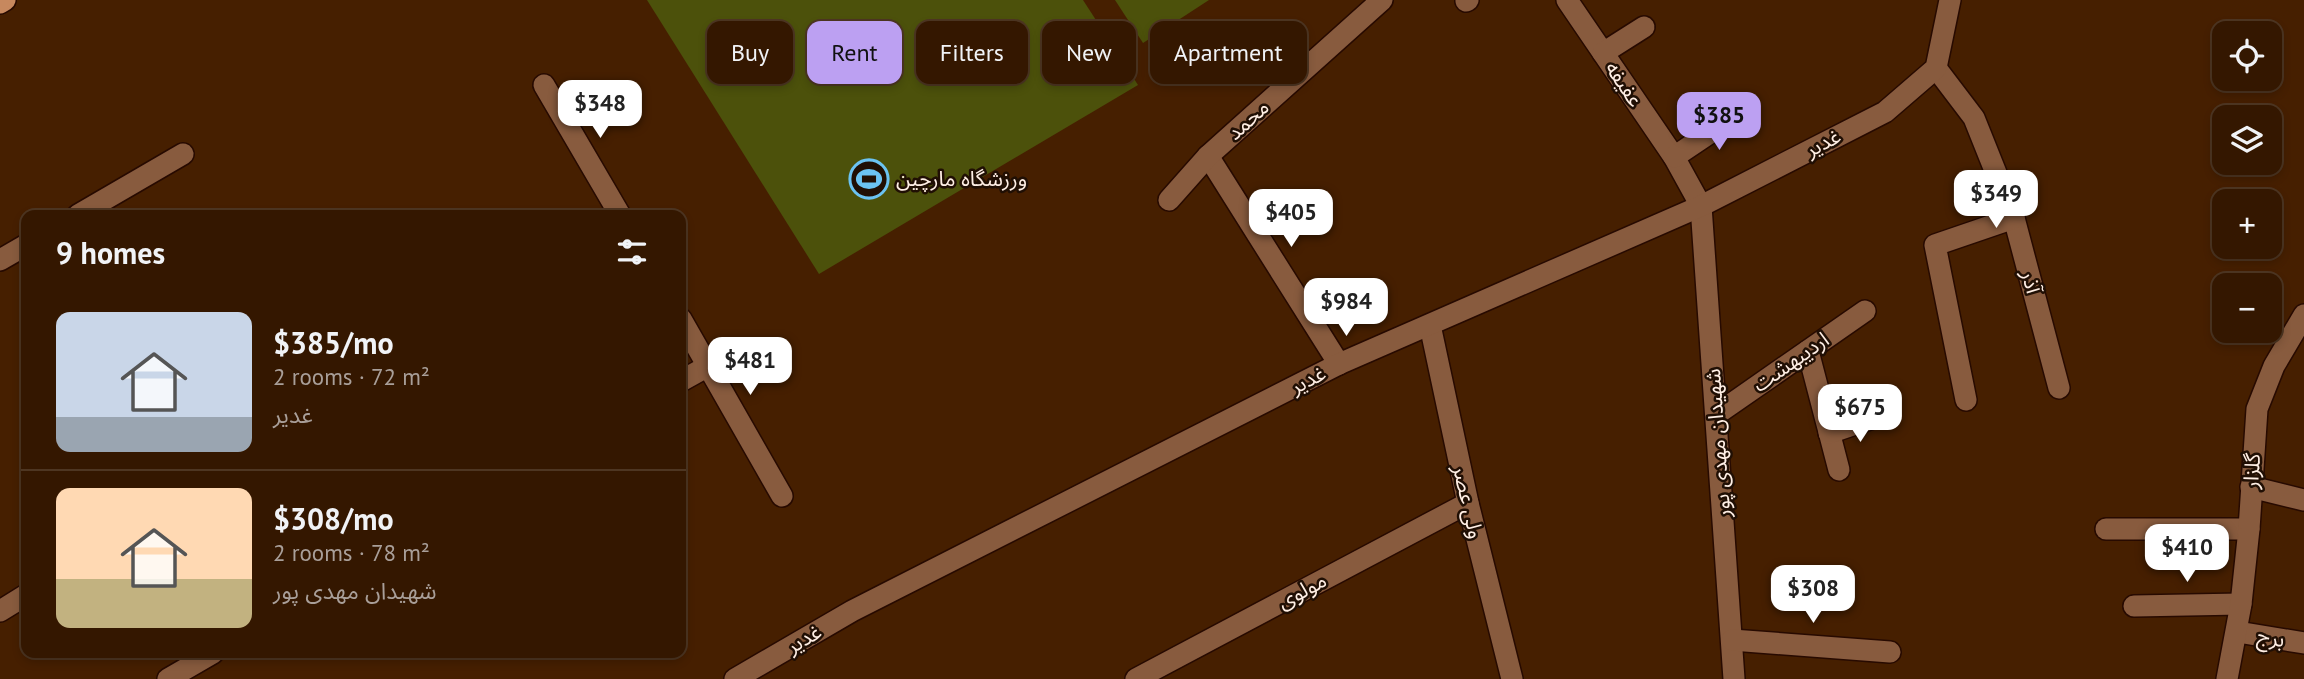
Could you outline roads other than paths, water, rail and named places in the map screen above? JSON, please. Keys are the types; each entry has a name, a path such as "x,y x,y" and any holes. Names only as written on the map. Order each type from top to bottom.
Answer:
{"main road":[{"path":"0,3 5,0"}],"street":[{"name":"محمد","path":"1169,200 1208,156 1382,0"},
{"path":"1936,68 1950,0"},
{"name":"عفیفه","path":"1568,1 1674,157 1701,206"},
{"path":"1603,53 1644,27"},
{"name":"غدیر","path":"735,679 852,611 1339,364 1701,206 1885,112 1936,68"},
{"name":"آذر","path":"1936,68 1974,118 2014,218 2059,388"},
{"path":"544,85 617,210"},
{"path":"1674,157 1741,112"},
{"path":"87,210 183,154"},
{"name":"محمد","path":"1208,156 1339,364"},
{"name":"شهیدان مهدی پور","path":"1701,206 1734,679"},
{"path":"1966,400 1935,245 2014,218"},
{"path":"0,260 21,248"},
{"name":"اردیبهشت","path":"1717,414 1865,310"},
{"name":"گلزار","path":"2227,679 2238,632 2249,529 2257,409 2274,366 2304,315"},
{"name":"ولی عصر","path":"1430,324 1468,503 1512,679"},
{"path":"686,329 782,496"},
{"path":"1808,351 1839,470"},
{"path":"686,378 708,366"},
{"path":"1829,433 1879,416"},
{"path":"2250,487 2304,500"},
{"name":"مولوی","path":"1136,679 1468,503"},
{"path":"2106,528 2249,529"},
{"path":"0,611 21,598"},
{"path":"2134,606 2241,604"},
{"name":"برج","path":"2238,632 2304,643"},
{"path":"1732,640 1891,652"},
{"path":"168,679 204,658"}],"place":[{"name":"ورزشگاه مارچین","path":"869,179"}]}
